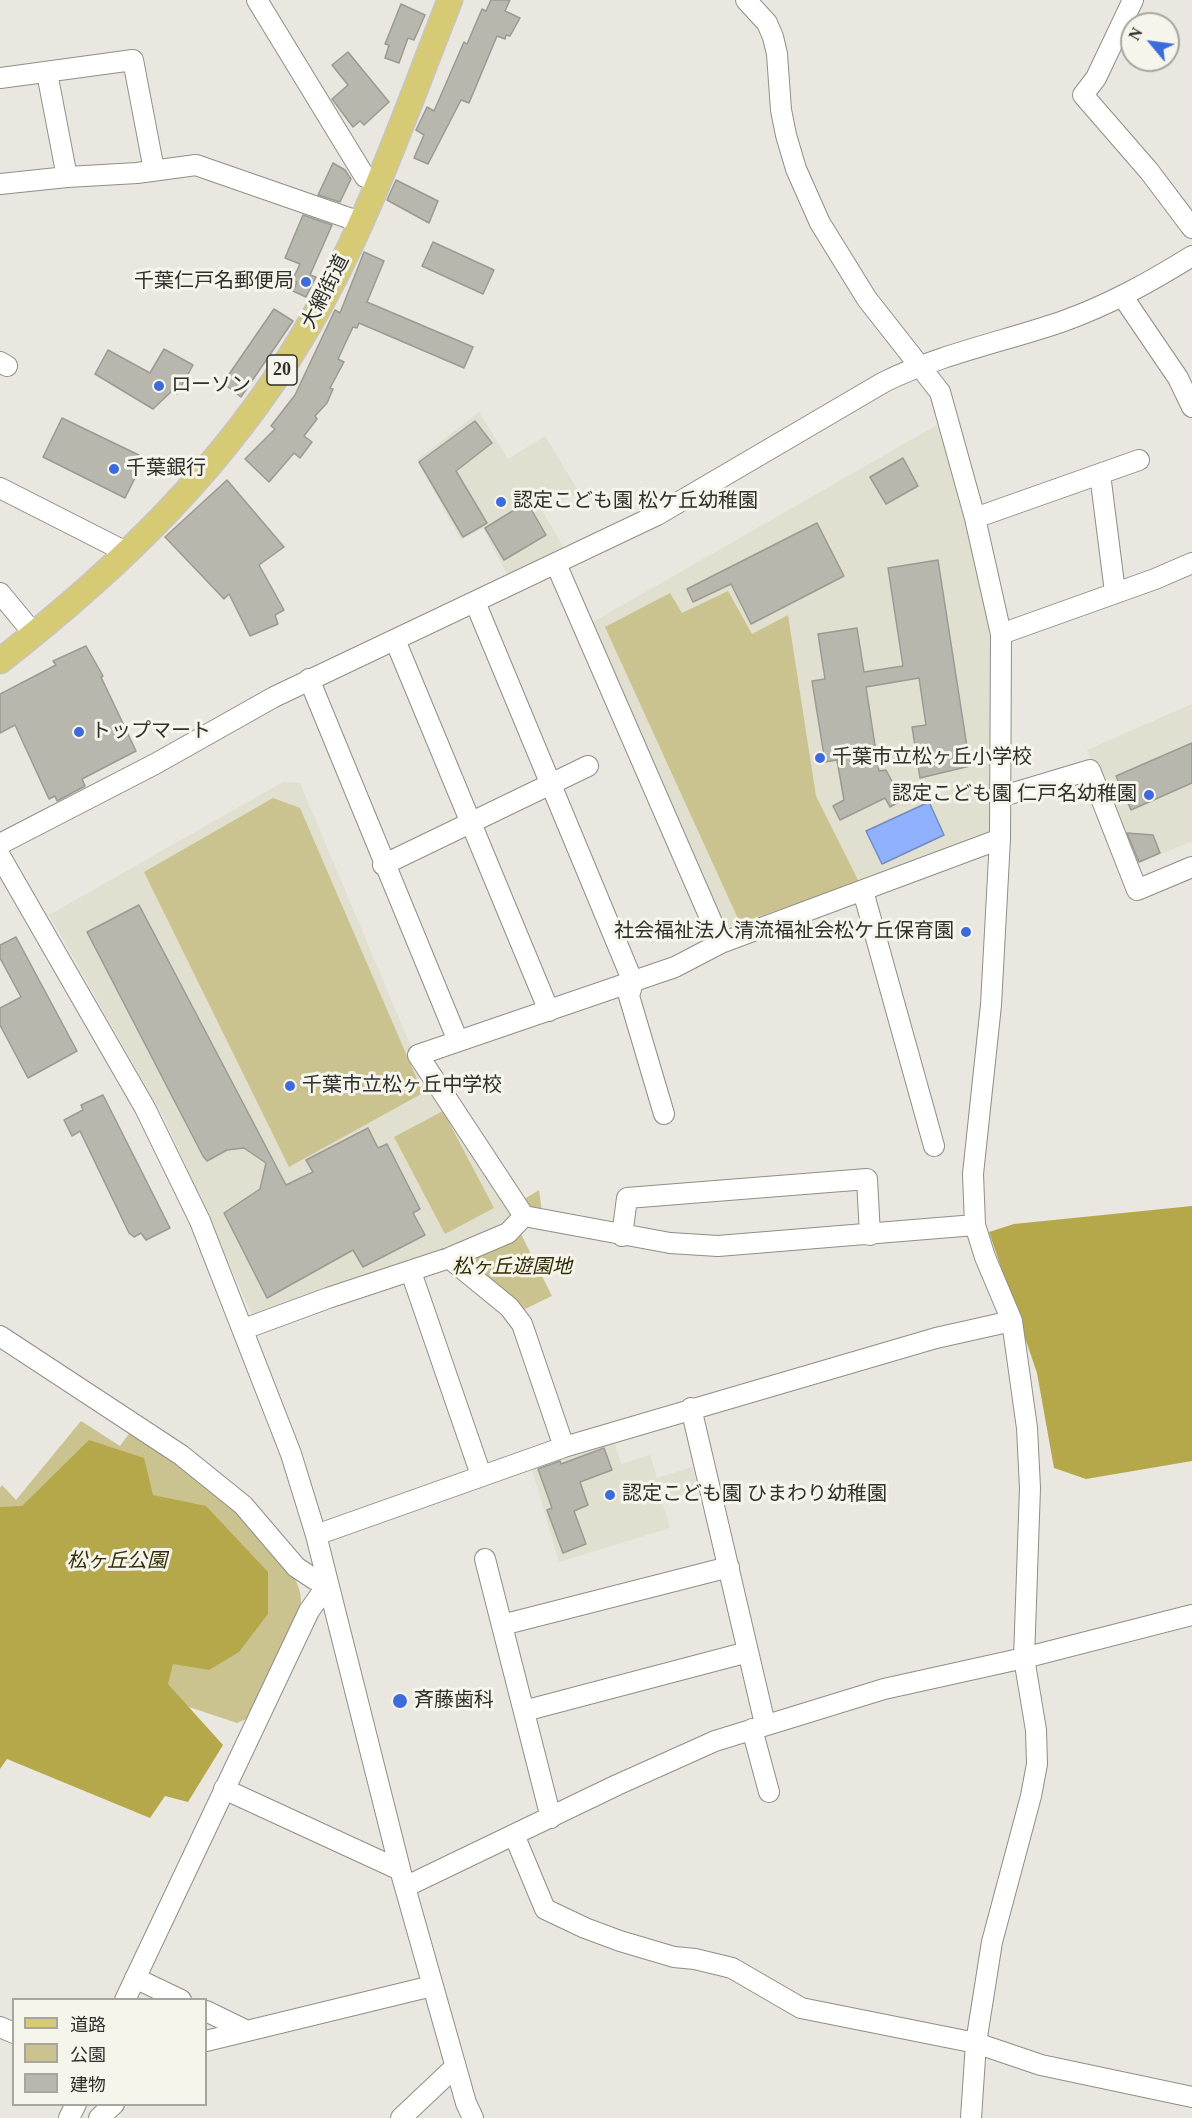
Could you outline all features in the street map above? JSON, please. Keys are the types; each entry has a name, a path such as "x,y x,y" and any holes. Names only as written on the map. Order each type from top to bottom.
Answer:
{"main road":[{"name":"大網街道","path":"0,661 34,634 176,505 215,462 250,418 311,322 360,222 450,0"}],"street":[{"path":"257,0 365,177 378,180"},
{"path":"746,0 767,23 773,37 786,135 796,169 820,223 867,299 940,392 975,518 1001,634 1000,839 987,1055 973,1174 975,1225 985,1257 1012,1321 1027,1428 1030,1488 1024,1658 1036,1730 1037,1764 1031,1796 992,1942 976,2043 971,2118"},
{"path":"1133,0 1096,78 1083,95 1149,171 1192,228"},
{"path":"0,78 47,74 133,60 154,170"},
{"path":"47,74 67,177"},
{"path":"0,184 196,165 360,222"},
{"path":"0,844 309,679 657,515 884,382 919,364 1062,322 1123,297 1192,256"},
{"path":"1123,297 1178,378 1192,407"},
{"path":"975,518 1139,460"},
{"path":"1100,474 1115,592"},
{"path":"0,488 126,552"},
{"path":"1001,634 1155,579 1192,563"},
{"path":"556,564 721,943"},
{"path":"0,593 34,634"},
{"path":"475,602 633,982 629,996 664,1114"},
{"path":"394,640 549,1011"},
{"path":"309,679 383,865 458,1041"},
{"path":"383,865 588,766"},
{"path":"1000,797 1090,770 1137,890 1192,867"},
{"path":"975,1225 718,1246 670,1243 622,1236 524,1216 418,1055 675,967 721,943 1000,839"},
{"path":"0,856 145,1108 200,1221 291,1454 316,1535 432,1986 455,2067 473,2118"},
{"path":"863,891 934,1146"},
{"path":"622,1236 627,1198 867,1179 870,1235"},
{"path":"244,1329 328,1298 449,1258 508,1233 524,1216"},
{"path":"449,1258 510,1307 522,1324 564,1447"},
{"path":"411,1272 481,1475"},
{"path":"316,1535 564,1447 936,1338 1012,1321"},
{"path":"0,1336 181,1455 243,1505 296,1567 314,1579 328,1584"},
{"path":"692,1408 748,1652 769,1792"},
{"path":"485,1559 551,1818"},
{"path":"502,1625 729,1567"},
{"path":"126,1998 309,1611 328,1584"},
{"path":"224,1789 403,1879 515,1837 617,1785 716,1741 884,1689 1024,1658 1192,1615"},
{"path":"524,1711 748,1652"},
{"path":"515,1837 545,1909 585,1928 674,1957 695,1959 732,1968 801,2008 976,2043 1041,2065 1192,2097"},
{"path":"135,1978 177,1998"},
{"path":"207,2041 432,1986"},
{"path":"207,2012 244,2030"},
{"path":"401,2118 455,2067"},
{"path":"99,2118 112,2106"}],"shaded area":[{"name":"認定こども園 松ケ丘幼稚園","path":"479,412 508,459 545,436 579,492 543,512 565,550 508,576 483,528 461,540 417,460"},
{"name":"千葉市立松ヶ丘小学校","path":"937,425 973,530 986,603 994,677 990,839 726,936 588,625"},
{"name":"認定こども園 仁戸名幼稚園","path":"1192,704 1192,841 1133,866 1087,750"},
{"name":"千葉市立松ヶ丘中学校","path":"283,782 300,783 412,1049 514,1210 498,1228 257,1318 252,1315 166,1122 49,915"},
{"name":"認定こども園 ひまわり幼稚園","path":"613,1437 621,1464 650,1455 657,1478 692,1467 699,1490 662,1501 670,1528 559,1562 530,1463"}],"green space":[{"path":"728,591 752,634 788,615 816,796 859,882 740,923 605,627 670,593 682,613"},
{"path":"273,798 300,808 423,1093 289,1167 144,872"},
{"path":"443,1111 494,1208 445,1234 394,1137"},
{"path":"539,1190 542,1212 531,1209 521,1201"},
{"path":"1192,1206 1192,1461 1086,1479 1054,1468 1037,1373 989,1232 1014,1224"},
{"name":"松ヶ丘遊園地","path":"520,1232 552,1296 525,1309 467,1261 512,1242"},
{"name":"松ヶ丘公園","path":"81,1421 120,1446 131,1431 175,1461 204,1483 260,1533 282,1559 297,1582 301,1603 249,1718 237,1723 75,1669 0,1679 0,1488 2,1485 16,1500"},
{"name":"松ヶ丘公園","path":"89,1440 144,1458 153,1495 206,1506 268,1572 268,1614 239,1652 209,1670 173,1664 168,1684 223,1745 188,1802 165,1796 150,1818 7,1759 0,1769 0,1507 22,1506"}],"water":[{"path":"929,802 944,835 882,864 866,831"}],"building":[{"path":"491,0 510,0 505,11 520,18 510,36 506,35 505,39 497,36 469,103 461,100 428,164 414,158 424,135 416,130 427,107 434,111 464,42 467,44 482,9 486,11"},
{"path":"401,4 425,15 414,40 408,38 399,63 385,58 389,45 385,44"},
{"path":"348,52 389,102 364,125 360,121 353,127 332,99 348,85 332,65"},
{"path":"333,163 345,170 351,179 340,202 318,195"},
{"path":"396,180 438,201 429,223 387,200"},
{"path":"303,215 332,225 310,275 316,277 306,297 293,291 297,282 292,281 300,264 285,258"},
{"path":"433,242 494,270 483,294 422,266"},
{"path":"364,252 384,261 367,302 473,347 464,368 359,323 357,328 353,327 338,359 344,362 330,388 333,389 327,403 315,416 317,419 304,436 312,442 300,458 294,453 269,482 245,459 275,429 271,426 295,395 335,310 340,313"},
{"path":"274,309 293,321 241,397 223,383"},
{"path":"164,349 193,365 177,394 173,390 153,409 95,374 108,350 150,373"},
{"path":"62,418 145,458 125,498 43,457"},
{"path":"475,421 492,443 456,471 487,523 463,537 419,462"},
{"path":"903,458 918,486 886,504 870,477"},
{"path":"227,480 284,547 259,565 284,610 275,615 278,624 250,636 229,594 224,599 165,537"},
{"path":"527,502 546,535 504,560 485,528"},
{"path":"817,523 844,576 751,624 731,584 693,602 687,589"},
{"path":"938,560 970,766 920,778 912,727 926,725 919,678 866,687 879,771 886,770 902,800 890,807 885,798 840,820 833,806 844,800 837,760 825,762 812,681 825,679 818,634 857,628 864,672 903,666 888,568"},
{"path":"86,646 103,676 101,677 136,751 82,779 85,786 57,801 55,796 49,799 15,725 0,733 0,694 56,665 53,661"},
{"path":"1192,743 1192,783 1131,810 1116,776"},
{"path":"1127,833 1153,835 1160,853 1139,862"},
{"path":"139,905 286,1185 313,1172 306,1160 368,1128 378,1148 387,1144 420,1209 413,1213 425,1235 363,1267 353,1250 267,1298 224,1213 260,1189 266,1163 244,1148 227,1150 207,1161 203,1156 87,932"},
{"path":"16,937 77,1051 28,1078 0,1025 0,1008 21,997 0,958 0,945"},
{"path":"103,1095 170,1228 146,1240 141,1233 134,1237 129,1233 80,1131 72,1136 64,1120 83,1110 81,1105"},
{"path":"604,1448 612,1470 580,1482 588,1505 574,1511 586,1544 563,1553 547,1510 552,1508 538,1469 560,1461 561,1464"}],"place":[{"name":"千葉仁戸名郵便局","path":"306,282"},
{"name":"ローソン","path":"159,386"},
{"name":"千葉銀行","path":"114,469"},
{"name":"認定こども園 松ケ丘幼稚園","path":"501,502"},
{"name":"トップマート","path":"79,732"},
{"name":"千葉市立松ヶ丘小学校","path":"820,758"},
{"name":"認定こども園 仁戸名幼稚園","path":"1149,795"},
{"name":"社会福祉法人清流福祉会松ケ丘保育園","path":"966,932"},
{"name":"千葉市立松ヶ丘中学校","path":"290,1086"},
{"name":"認定こども園 ひまわり幼稚園","path":"610,1495"},
{"name":"斉藤歯科","path":"400,1701"}]}
